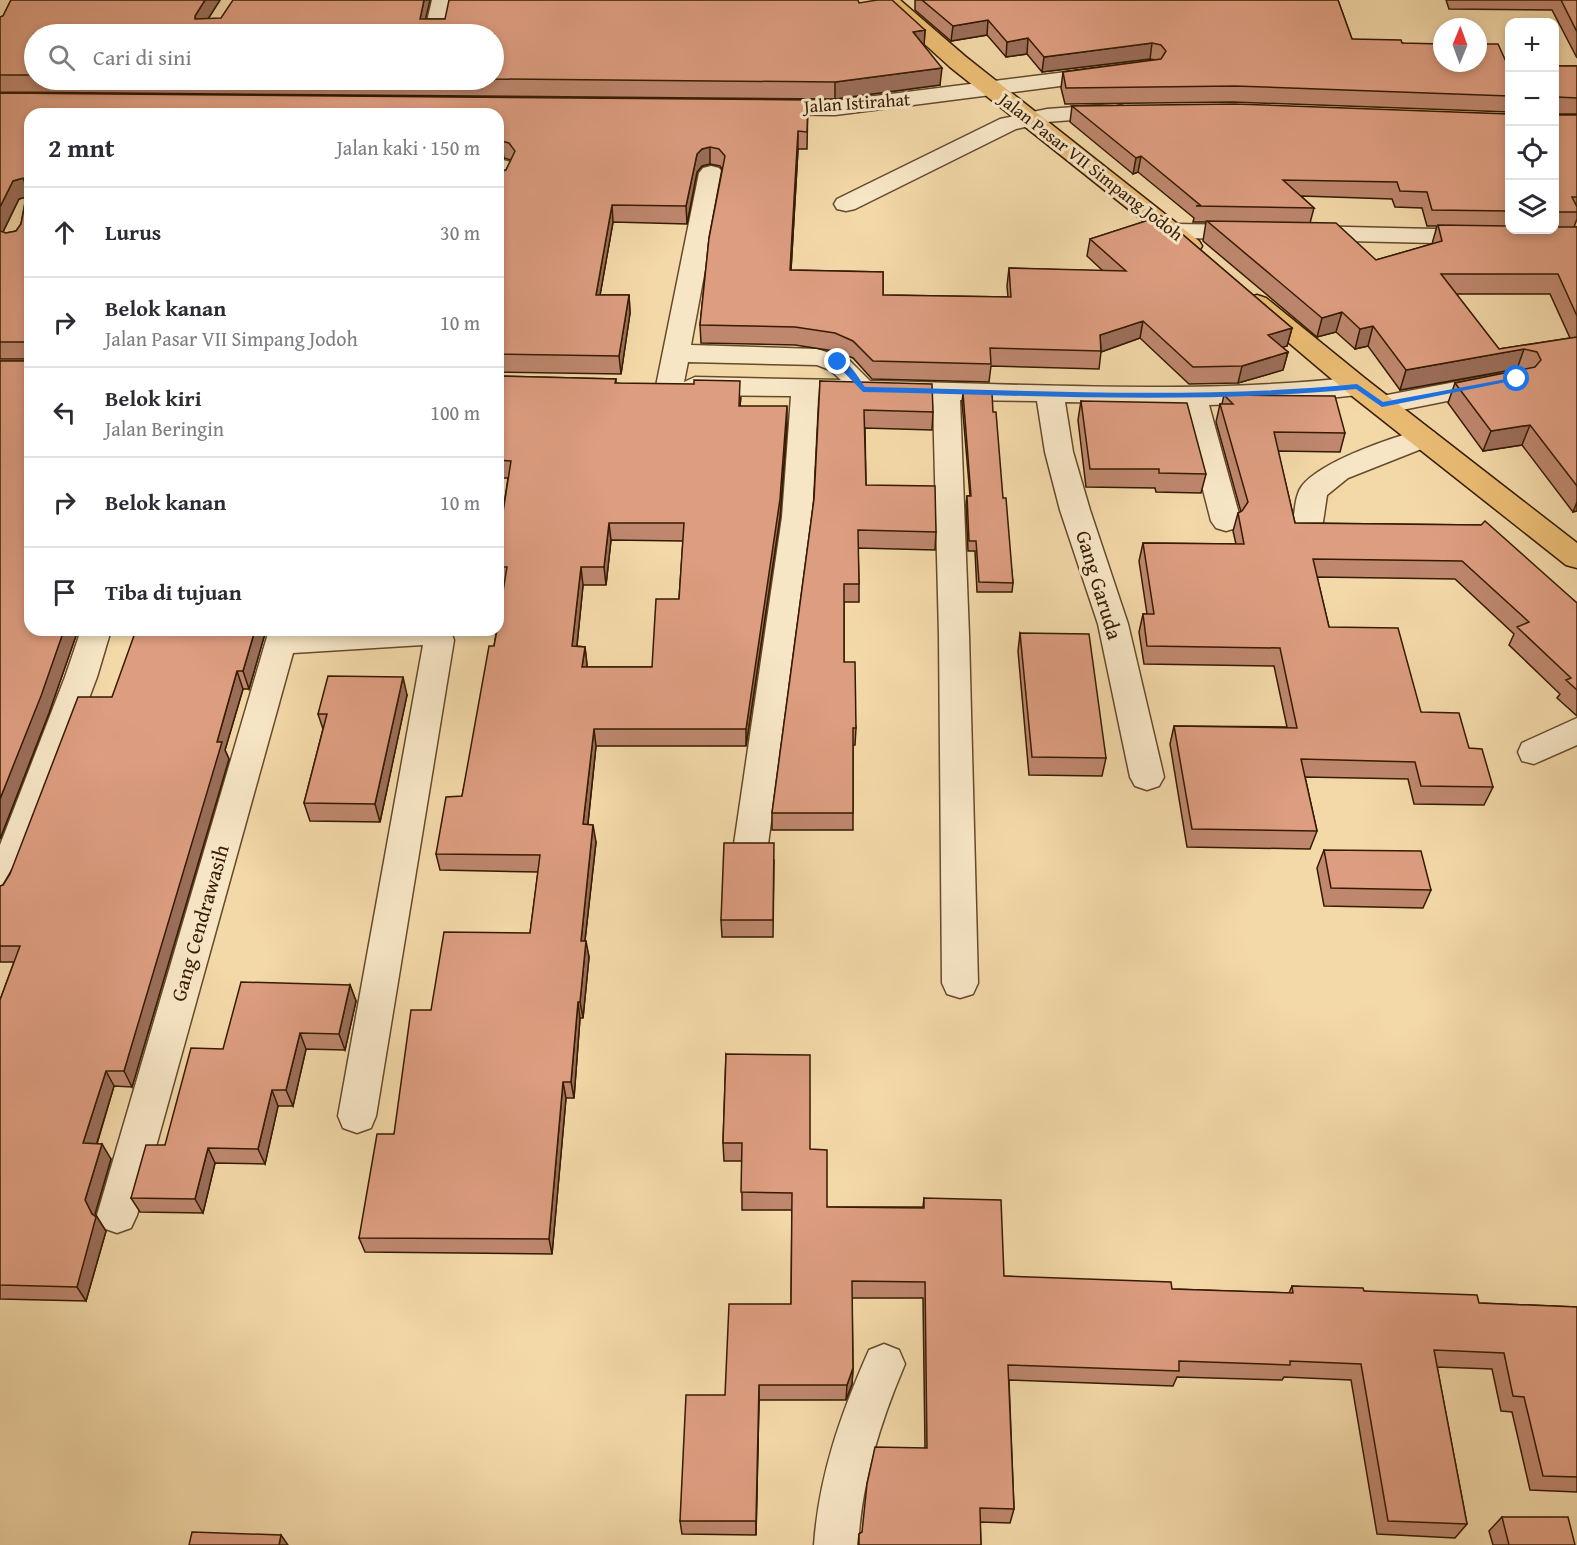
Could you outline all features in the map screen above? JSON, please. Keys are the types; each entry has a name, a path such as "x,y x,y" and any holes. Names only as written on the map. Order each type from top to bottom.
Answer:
{"main road":[{"name":"Jalan Pasar VII Simpang Jodoh","path":"886,0 993,89 1207,260"},
{"path":"1240,289 1357,386 1577,558"}],"street":[{"path":"437,24 442,0"},
{"name":"Jalan Istirahat","path":"740,107 835,108 1126,71"},
{"path":"169,107 181,90"},
{"path":"169,107 200,104"},
{"path":"846,204 1008,124 1029,117 1057,113 1133,111"},
{"path":"711,173 676,353 658,386 1193,396 1293,393 1357,386"},
{"path":"1173,231 1506,237"},
{"path":"676,353 817,357 838,362 849,370 863,390"},
{"path":"1382,405 1517,379"},
{"path":"751,844 797,517 805,389"},
{"path":"946,391 954,646 960,983"},
{"name":"Gang Garuda","path":"1050,394 1059,452 1075,510 1113,624 1147,777"},
{"path":"1193,396 1226,521"},
{"path":"1308,522 1313,491 1338,471 1424,438"},
{"path":"0,890 81,677 94,636"},
{"name":"Gang Cendrawasih","path":"117,1215 282,636"},
{"path":"357,1116 439,640 437,636"},
{"path":"1534,752 1577,730"},
{"path":"836,1545 841,1495 850,1451 862,1413 884,1364"}],"building":[{"path":"11,0 205,0 195,19 221,18 233,0 424,0 420,19 445,19 449,0 858,0 859,3 892,0 925,30 913,32 942,68 835,82 504,79 504,24 24,24 24,75 0,75 0,17 3,16"},
{"path":"922,0 1338,0 1352,39 1401,40 1402,43 1433,44 1433,72 1487,72 1487,44 1498,44 1505,59 1505,96 1235,86 1066,88 1063,72 1161,59 1166,51 1161,45 1152,43 1044,57 1028,38 1007,42 988,20 953,26"},
{"path":"1561,0 1577,0 1577,32"},
{"path":"1559,66 1577,66 1577,98 1559,97"},
{"path":"0,93 808,100 807,132 798,131 790,270 883,272 883,295 1011,297 1009,268 1126,271 1090,239 1161,216 1292,328 1268,335 1288,352 1242,366 1193,367 1143,321 1100,335 1101,351 990,348 991,364 873,361 853,341 835,333 795,327 700,325 709,238 725,156 719,149 710,147 702,149 697,154 686,206 612,205 596,295 629,295 619,356 504,354 504,170 515,151 509,143 504,142 504,108 24,108 24,179 13,181 0,207"},
{"path":"1235,104 1505,114 1505,211 1432,210 1427,192 1400,191 1397,182 1283,180 1314,208 1196,206 1200,205 1141,156 1136,158 1072,106"},
{"path":"1559,115 1577,115 1577,197 1572,197 1577,212 1559,212"},
{"path":"24,209 24,342 0,342 0,231 6,233 16,231 21,224"},
{"path":"1207,221 1336,223 1376,260 1442,241 1438,225 1505,226 1505,234 1559,234 1559,227 1577,227 1577,316 1558,274 1441,274 1499,349 1577,337 1577,486 1530,425 1491,431 1455,383 1535,367 1541,360 1537,352 1524,349 1406,370 1373,326 1360,329 1342,312 1322,318"},
{"path":"0,361 24,361 24,636 62,636 0,799"},
{"path":"504,376 616,379 615,383 694,384 694,380 740,381 739,406 787,406 780,499 746,729 594,729 583,824 593,825 581,941 586,941 571,1082 563,1082 549,1239 359,1238 377,1134 394,1134 411,1010 431,1010 444,932 530,933 540,855 436,854 446,797 462,796 489,646 494,646 496,636 504,636 504,585 507,567 504,567 504,506 511,461 504,460","holes":["609,523 684,523 679,599 656,599 652,667 582,667 585,647 572,646 581,567 604,567"]},
{"path":"820,381 932,384 933,412 864,410 866,485 935,486 936,532 858,530 859,584 844,584 844,662 855,662 856,728 853,728 853,813 772,813 814,499"},
{"path":"963,393 992,393 993,412 996,412 1003,498 1006,498 1013,583 979,582 976,541 969,541 967,496 971,496"},
{"path":"1224,395 1335,396 1345,433 1274,432 1295,523 1481,525 1485,521 1577,603 1577,690 1566,680 1571,678 1517,627 1529,622 1462,561 1313,559 1329,627 1398,628 1421,712 1459,713 1469,748 1482,749 1493,787 1421,786 1415,762 1301,759 1317,831 1192,829 1174,726 1297,728 1280,648 1147,646 1143,614 1154,614 1143,543 1244,544 1238,513 1248,502 1220,404 1233,404"},
{"path":"1081,401 1187,403 1206,474 1159,473 1159,469 1090,469"},
{"path":"1020,633 1089,634 1106,758 1032,757"},
{"path":"134,636 253,636 243,671 237,671 217,742 222,742 124,1071 106,1071 83,1143 102,1144 85,1200 96,1217 77,1287 0,1285 0,1000 20,946 0,946 0,886 10,874 78,697 112,697"},
{"path":"328,676 403,677 375,804 304,803 327,714 318,714"},
{"path":"724,843 774,843 773,920 721,920"},
{"path":"1324,850 1421,851 1431,890 1331,888"},
{"path":"241,982 350,985 339,1034 300,1033 286,1090 272,1090 258,1149 208,1148 195,1199 131,1198 146,1145 165,1145 191,1048 223,1049"},
{"path":"726,1054 810,1055 810,1149 827,1150 827,1207 924,1208 924,1198 1001,1200 1004,1276 1171,1282 1172,1289 1293,1293 1292,1286 1363,1288 1364,1291 1477,1295 1479,1303 1577,1307 1577,1477 1543,1476 1524,1397 1513,1396 1504,1353 1434,1350 1467,1524 1388,1521 1361,1364 1290,1361 1290,1365 1179,1361 1179,1371 1008,1365 1014,1509 980,1508 981,1545 859,1545 867,1484 875,1447 927,1448 925,1282 852,1281 853,1368 847,1385 759,1385 756,1521 680,1521 686,1395 725,1395 729,1304 791,1304 792,1193 741,1192 742,1143 723,1143"},
{"path":"1502,1517 1568,1517 1575,1545 1509,1545"},
{"path":"192,1532 281,1535 279,1545 189,1545"}],"route":[{"path":"838,362 849,370 863,390 1209,396 1293,393 1357,386 1382,405 1517,379"}]}
